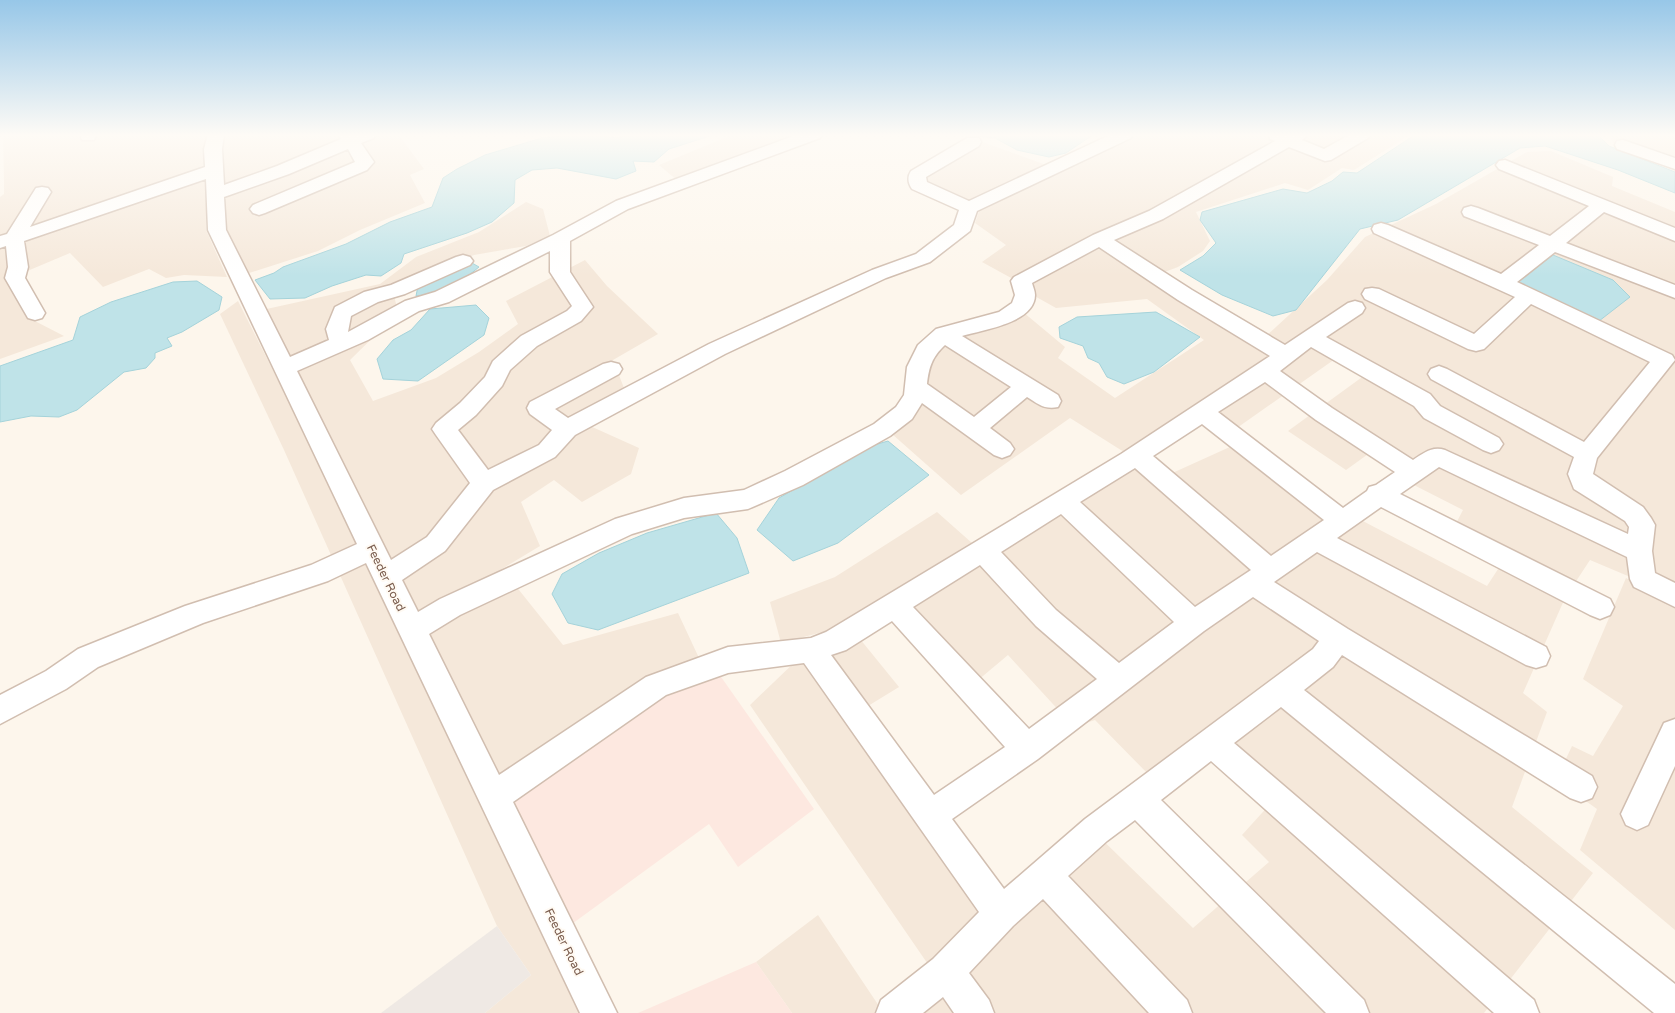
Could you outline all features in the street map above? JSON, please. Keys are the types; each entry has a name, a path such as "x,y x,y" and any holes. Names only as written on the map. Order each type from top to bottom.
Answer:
{"street":[{"path":"7,240 219,181"},
{"path":"260,209 326,181"},
{"path":"283,368 361,336 412,306 442,297 560,239 622,205 686,181"},
{"path":"918,181 918,185 969,208"},
{"path":"386,577 436,544 484,483 547,451 567,429 717,349 879,274 922,258 942,245 963,227 969,208 1025,181"},
{"path":"411,631 450,607 624,526 684,508 748,499 794,478 882,430 904,413 915,395 918,367 926,350 943,334 1006,317 1021,306 1026,295 1021,281 1100,239 1156,215 1212,181"},
{"path":"1544,181 1675,235"},
{"name":"Feeder Road","path":"215,182 217,230 599,1013"},
{"path":"7,240 42,192"},
{"path":"1503,283 1602,205"},
{"path":"1472,212 1675,292"},
{"path":"1381,229 1529,295 1664,360 1587,454 1580,471 1583,482 1634,514 1642,525 1639,551 1643,580 1675,596"},
{"path":"484,483 444,429 474,402 494,381 501,366 529,341 574,316 583,307 560,272 560,239"},
{"path":"1100,239 1185,295 1275,363 1324,414 1413,472"},
{"path":"7,240 18,267 15,278 35,313"},
{"path":"340,344 337,330 342,312 371,297 398,290 463,261"},
{"path":"1372,294 1476,344 1529,295"},
{"path":"493,797 656,686 728,660 810,650 836,641 1136,455 1354,308"},
{"path":"943,334 1050,401"},
{"path":"1311,338 1422,400 1432,412 1491,444"},
{"path":"567,429 538,408 611,369"},
{"path":"1439,374 1587,454"},
{"path":"974,429 1026,386"},
{"path":"916,387 1002,449"},
{"path":"1202,412 1270,463 1342,521"},
{"path":"1136,455 1261,576 1338,638 1581,786"},
{"path":"930,816 1027,749 1194,623 1378,494 1437,456 1639,551"},
{"path":"1378,494 1600,607"},
{"path":"1064,501 1194,623"},
{"path":"1316,539 1536,656"},
{"path":"0,710 56,680 88,658 195,614 319,573 372,549"},
{"path":"983,551 1046,618 1118,680"},
{"path":"895,606 1027,749"},
{"path":"894,1013 946,972 1001,914 1096,830 1323,658 1338,638"},
{"path":"810,650 1001,914"},
{"path":"1282,690 1675,1007"},
{"path":"1637,814 1675,733"},
{"path":"1212,743 1521,1013"},
{"path":"1137,800 1350,1013"},
{"path":"1045,876 1174,1013"},
{"path":"946,972 976,1013"}],"shaded area":[{"path":"4,181 169,181 0,238 0,197 4,194"},
{"path":"193,181 206,181 206,230 227,277 184,275 166,278 149,269 103,287 70,253 6,280 29,318 64,336 0,359 0,246"},
{"path":"265,181 413,181 425,203 360,230 318,251 246,274 223,232 219,200"},
{"path":"924,181 1206,181 1152,212 1013,279 982,262 1006,245 975,223 979,211 925,185"},
{"path":"1217,181 1321,181 1308,190 1285,183 1196,212 1210,241 1203,251 1178,267 1159,274 1108,240"},
{"path":"1476,181 1613,181 1612,186 1675,212 1675,590 1652,577 1648,549 1443,454 1404,473 1371,452 1346,470 1288,431 1365,375 1335,359 1234,430 1210,413 1296,358 1265,337 1327,280 1365,237 1436,204"},
{"path":"526,202 543,209 550,236 526,246 474,255 392,286 398,313 350,360 373,401 436,378 479,352 518,324 506,301 585,260 607,286 658,334 613,360 624,388 570,417 639,448 631,474 582,502 554,480 521,502 540,546 419,619 262,310 380,284 416,257 479,232"},
{"path":"1100,244 1275,354 1124,452 1070,418 961,495 892,434 917,411 931,361 952,336 1003,325 1023,312 1065,347 1058,358 1115,398 1204,340 1147,299 1056,308 1031,294 1029,282"},
{"path":"238,301 590,1013 485,1013 531,975 497,926 284,450 220,314"},
{"path":"1232,446 1359,519 1487,586 1500,566 1450,535 1463,510 1408,482 1445,466 1628,552 1635,579 1590,560 1565,598 1523,693 1547,712 1512,807 1593,873 1484,1013 792,1013 756,962 818,915 879,1006 934,973 750,705 798,659 860,639 899,687 868,706 997,899 1087,825 1193,928 1269,862 1242,835 1271,803 1196,736 1148,774 1095,720 1074,727 1008,655 977,681 906,609 1146,458 1168,475"},
{"path":"937,512 972,543 849,625 781,643 770,602 835,577"},
{"path":"1626,578 1675,603 1675,930 1580,850 1597,809 1556,780 1572,746 1593,756 1623,706 1583,679"},
{"path":"515,585 563,645 678,613 699,658 498,786 418,634"},
{"path":"719,674 814,809 738,867 709,824 565,929 502,801 659,694"},
{"path":"497,926 531,975 485,1013 381,1013"},
{"path":"756,962 792,1013 638,1013"}],"water":[{"path":"442,181 515,181 514,203 492,222 467,233 404,254 401,263 381,276 366,275 332,286 305,298 270,299 255,280 274,273 283,267 346,244 390,222 432,207"},
{"path":"1331,181 1464,181 1398,220 1360,229 1296,310 1273,316 1222,295 1180,270 1203,256 1216,243 1200,220 1202,212 1283,189 1307,193"},
{"path":"1646,181 1675,181 1675,193"},
{"path":"1553,255 1613,280 1630,297 1599,321 1516,283"},
{"path":"472,263 479,267 450,288 435,294 416,296 418,286"},
{"path":"197,281 222,297 219,310 182,332 167,338 172,346 155,353 155,358 146,368 124,372 77,410 59,417 31,416 0,422 0,366 73,340 80,317 111,302 173,282"},
{"path":"476,305 489,318 484,335 418,381 383,379 377,359 393,340 411,330 430,309"},
{"path":"1156,312 1200,337 1154,372 1124,384 1107,377 1099,363 1088,358 1083,346 1060,338 1059,327 1077,317"},
{"path":"888,441 929,475 838,543 793,561 757,530 779,498 867,447"},
{"path":"716,513 737,538 749,573 598,630 568,623 552,594 562,574 599,553 647,533"}]}
